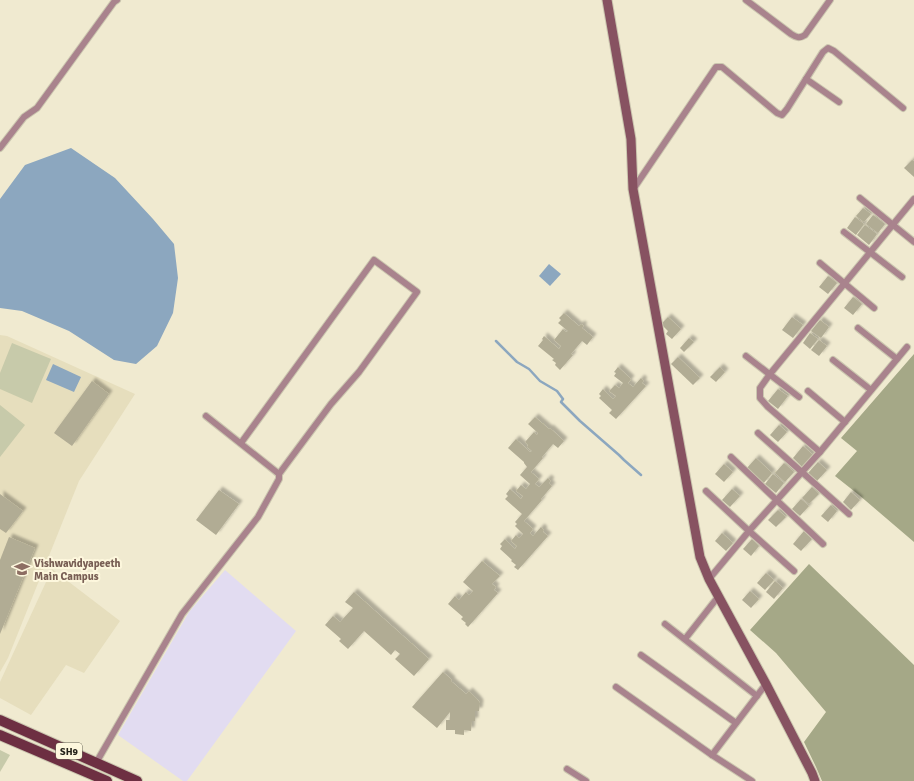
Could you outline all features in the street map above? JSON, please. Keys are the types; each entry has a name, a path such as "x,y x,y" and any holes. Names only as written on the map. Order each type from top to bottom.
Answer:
{"main road":[{"path":"607,0 631,139 633,189 700,557 718,597 766,684 815,781"},
{"name":"SH9","path":"0,720 137,781"},
{"name":"SH9","path":"0,735 107,781"}],"street":[{"path":"0,148 24,117 38,108 114,2 117,0"},
{"path":"746,0 798,37 802,37 830,0"},
{"path":"633,189 716,67 722,67 777,113 782,115 823,52 828,48 834,51 903,108"},
{"path":"806,79 839,102"},
{"path":"860,198 914,242"},
{"path":"820,452 768,407 760,398 760,388 914,199"},
{"path":"844,232 902,277"},
{"path":"96,763 182,614 258,517 279,479 279,474 331,404 359,372 417,292 374,260 241,443"},
{"path":"820,263 874,308"},
{"path":"858,328 897,359"},
{"path":"709,579 820,452 907,347"},
{"path":"746,356 799,397"},
{"path":"833,360 871,390"},
{"path":"808,391 845,422"},
{"path":"206,416 279,474"},
{"path":"758,433 849,514"},
{"path":"730,457 823,544"},
{"path":"706,491 794,571"},
{"path":"685,639 718,597"},
{"path":"665,624 757,696"},
{"path":"641,655 736,723"},
{"path":"712,755 766,684"},
{"path":"616,687 712,755 752,781"},
{"path":"567,768 586,781"}],"shaded area":[{"name":"Vishwavidyapeeth Main Campus","path":"0,335 7,336 135,394 79,481 8,658 0,672"},
{"path":"52,569 120,621 84,673 66,665 31,715 0,698 0,682"},
{"path":"225,570 296,631 187,781 183,781 118,735 189,612"}],"green space":[{"path":"12,343 51,359 32,403 0,389 0,373"},
{"path":"914,354 914,542 835,476 857,451 841,438"},
{"path":"0,405 25,425 0,457"},
{"path":"809,564 914,665 914,781 822,781 804,742 826,712 776,653 750,630"},
{"path":"0,750 10,755 0,772"}],"water":[{"path":"71,148 115,178 174,244 178,278 173,313 157,346 136,364 114,360 69,331 22,311 0,308 0,199 25,165"},
{"path":"549,264 561,274 550,286 539,276"},
{"path":"53,364 81,377 74,392 46,380"}],"building":[{"path":"912,160 914,161 914,177 904,168"},
{"path":"863,208 871,214 864,222 856,216"},
{"path":"873,215 885,224 878,233 866,224"},
{"path":"855,217 864,224 856,235 847,228"},
{"path":"865,225 877,234 869,245 857,235"},
{"path":"828,276 837,283 828,294 819,287"},
{"path":"853,297 862,304 853,315 844,308"},
{"path":"564,313 579,326 581,324 584,326 582,328 593,337 587,345 582,341 571,354 573,355 560,370 555,365 556,363 552,360 554,359 538,346 543,340 542,339 544,336 559,349 561,346 554,340 563,329 566,332 568,331 558,323 561,320 559,318"},
{"path":"668,317 681,329 672,339 666,334 668,331 661,324"},
{"path":"792,317 803,325 793,338 782,330"},
{"path":"820,320 829,327 821,338 811,331"},
{"path":"810,333 818,339 810,349 803,343"},
{"path":"689,338 694,342 684,352 680,348"},
{"path":"819,340 827,346 819,356 811,350"},
{"path":"678,357 700,378 693,385 671,364"},
{"path":"618,367 631,379 628,383 633,387 641,378 644,381 642,383 646,386 616,419 609,413 612,410 599,398 601,396 599,394 603,389 613,399 616,396 609,391 615,385 619,388 623,383 614,376 616,373 614,372"},
{"path":"720,367 725,372 716,382 710,377"},
{"path":"92,381 109,394 72,446 54,433"},
{"path":"778,389 788,396 778,409 768,401"},
{"path":"535,417 564,441 558,448 553,444 531,472 539,479 535,484 539,487 548,478 551,481 549,483 552,486 524,521 533,529 530,533 533,536 541,527 544,530 543,532 548,536 518,570 514,567 516,565 511,561 512,560 500,549 502,546 500,544 505,539 515,549 517,546 511,541 516,535 519,538 523,534 515,526 517,524 515,522 522,514 505,499 508,496 506,494 510,489 521,499 523,496 516,491 521,485 526,489 530,484 520,475 527,467 524,462 508,448 516,439 530,452 532,451 527,447 528,445 525,442 534,432 537,435 538,433 528,424"},
{"path":"779,425 787,432 778,442 770,435"},
{"path":"803,446 813,455 802,467 793,458"},
{"path":"756,458 772,473 763,484 746,469"},
{"path":"818,462 827,470 817,481 808,473"},
{"path":"784,463 794,472 785,482 775,473"},
{"path":"724,464 733,472 724,482 715,474"},
{"path":"773,474 784,483 776,493 765,484"},
{"path":"812,487 819,494 809,504 802,498"},
{"path":"732,489 740,496 730,507 722,500"},
{"path":"219,490 239,504 216,535 196,520"},
{"path":"851,492 860,500 851,510 843,502"},
{"path":"0,494 23,511 6,533 0,529"},
{"path":"801,499 809,506 800,516 792,509"},
{"path":"831,505 837,511 828,522 821,516"},
{"path":"778,510 786,517 776,527 768,520"},
{"path":"804,531 812,539 801,551 793,544"},
{"path":"722,533 733,543 726,551 715,541"},
{"path":"9,537 35,548 0,634 0,560"},
{"path":"752,539 759,546 751,556 743,549"},
{"path":"482,561 500,576 492,584 496,587 494,590 498,593 468,627 461,619 463,617 448,604 455,596 459,600 466,592 469,595 473,591 463,582"},
{"path":"766,573 774,580 765,590 757,583"},
{"path":"775,581 783,588 774,599 766,592"},
{"path":"750,591 759,599 751,608 742,600"},
{"path":"354,592 429,659 414,676 395,659 400,654 395,650 391,655 364,631 348,649 339,641 341,639 325,625 333,616 340,622 353,608 345,602"},
{"path":"443,672 466,694 469,691 480,703 479,711 475,711 475,721 472,721 471,731 464,730 464,735 455,734 455,730 446,730 446,720 450,720 450,712 437,728 412,707"}],"waterway":[{"path":"496,341 517,362 529,369 540,381 557,391 563,399 561,402 580,421 641,475"}],"place":[{"name":"Vishwavidyapeeth Main Campus","path":"22,569"}]}
